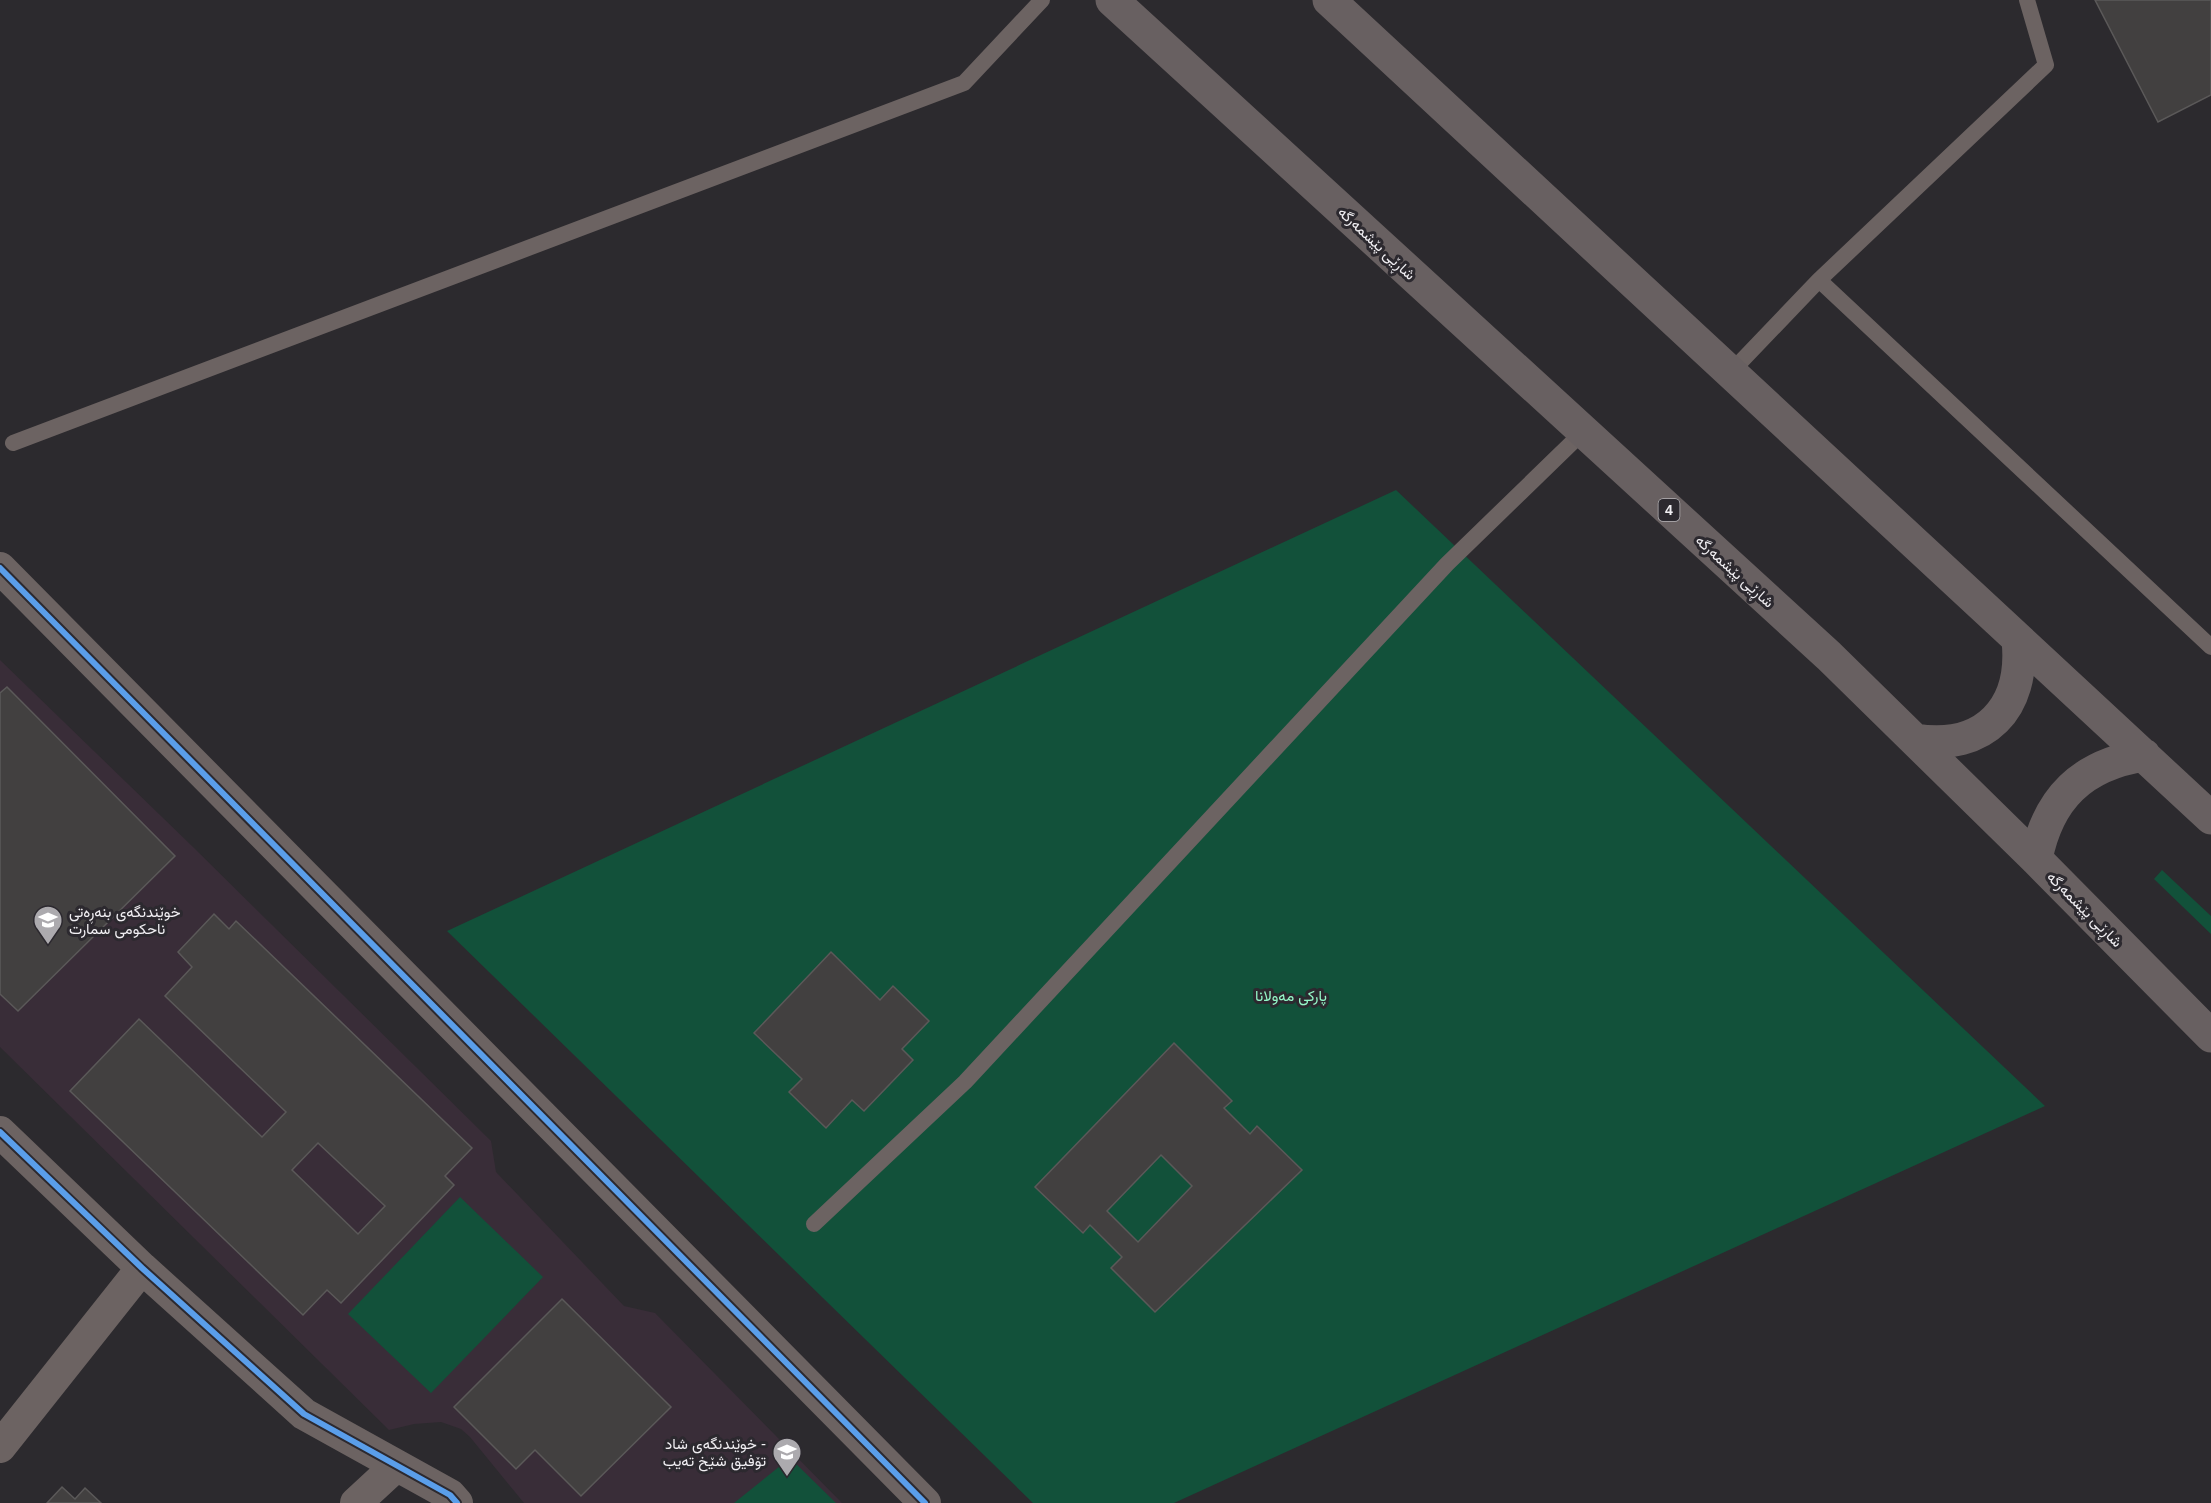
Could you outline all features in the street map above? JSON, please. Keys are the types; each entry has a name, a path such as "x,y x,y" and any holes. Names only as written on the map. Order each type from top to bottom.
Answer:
{"highway":[{"name":"شاڕێی پێشمەرگە","path":"1112,0 1829,656 2036,859 2211,1036"},
{"path":"1329,0 2211,817"},
{"path":"1915,740 1934,743 1972,736 2002,713 2012,696 2018,679 2020,660 2018,640"},
{"path":"2036,859 2040,837 2050,815 2063,796 2079,780 2099,767 2121,759 2144,755"}],"street":[{"path":"0,568 925,1503"},
{"path":"0,1132 142,1268 304,1414 396,1466 450,1500"},
{"path":"0,1447 142,1268"},
{"path":"356,1503 396,1466"}],"lane":[{"path":"13,443 964,83 1042,0"},
{"path":"1731,372 1820,280 2046,65 2027,0"},
{"path":"1820,280 2211,647"},
{"path":"814,1224 965,1082 1448,564 1583,432"}],"shaded area":[{"path":"0,660 491,1141 496,1172 624,1306 655,1313 842,1503 524,1503 461,1429 441,1422 414,1424 389,1430 0,1047"}],"green space":[{"name":"پارکی مەولانا","path":"1396,490 2045,1106 1174,1503 1033,1503 447,931"},
{"path":"2162,870 2211,916 2211,934 2154,879"},
{"path":"460,1197 543,1277 431,1393 348,1314"},
{"name":"خوێندنگەی شاد - تۆفیق شێخ تەیب","path":"790,1458 836,1503 734,1503"}],"building":[{"path":"2095,0 2211,0 2211,95 2158,122"},
{"name":"خوێندنگەی بنەڕەتی ناحکومی سمارت","path":"7,687 175,856 18,1011 0,994 0,693"},
{"path":"214,914 229,929 236,921 472,1148 445,1176 454,1185 341,1303 327,1290 303,1315 70,1091 139,1019 262,1137 286,1112 165,996 192,967 178,952","holes":["318,1143 385,1206 358,1234 292,1170"]},
{"path":"831,952 880,1000 893,986 929,1021 902,1049 913,1060 864,1111 852,1100 826,1128 789,1092 802,1079 754,1033"},
{"path":"1174,1043 1232,1101 1224,1108 1250,1134 1257,1126 1302,1170 1155,1312 1111,1268 1122,1257 1090,1225 1083,1233 1035,1187","holes":["1161,1155 1192,1186 1138,1242 1107,1211"]},
{"path":"562,1299 671,1407 581,1496 535,1450 516,1469 454,1407"},
{"path":"62,1487 75,1499 85,1488 101,1503 47,1503"}],"cycle path":[{"path":"0,568 925,1503"},
{"path":"0,1132 142,1268 304,1414 450,1495 457,1503"}],"place":[{"name":"خوێندنگەی بنەڕەتی ناحکومی سمارت","path":"48,946"},
{"name":"خوێندنگەی شاد - تۆفیق شێخ تەیب","path":"787,1478"}]}
